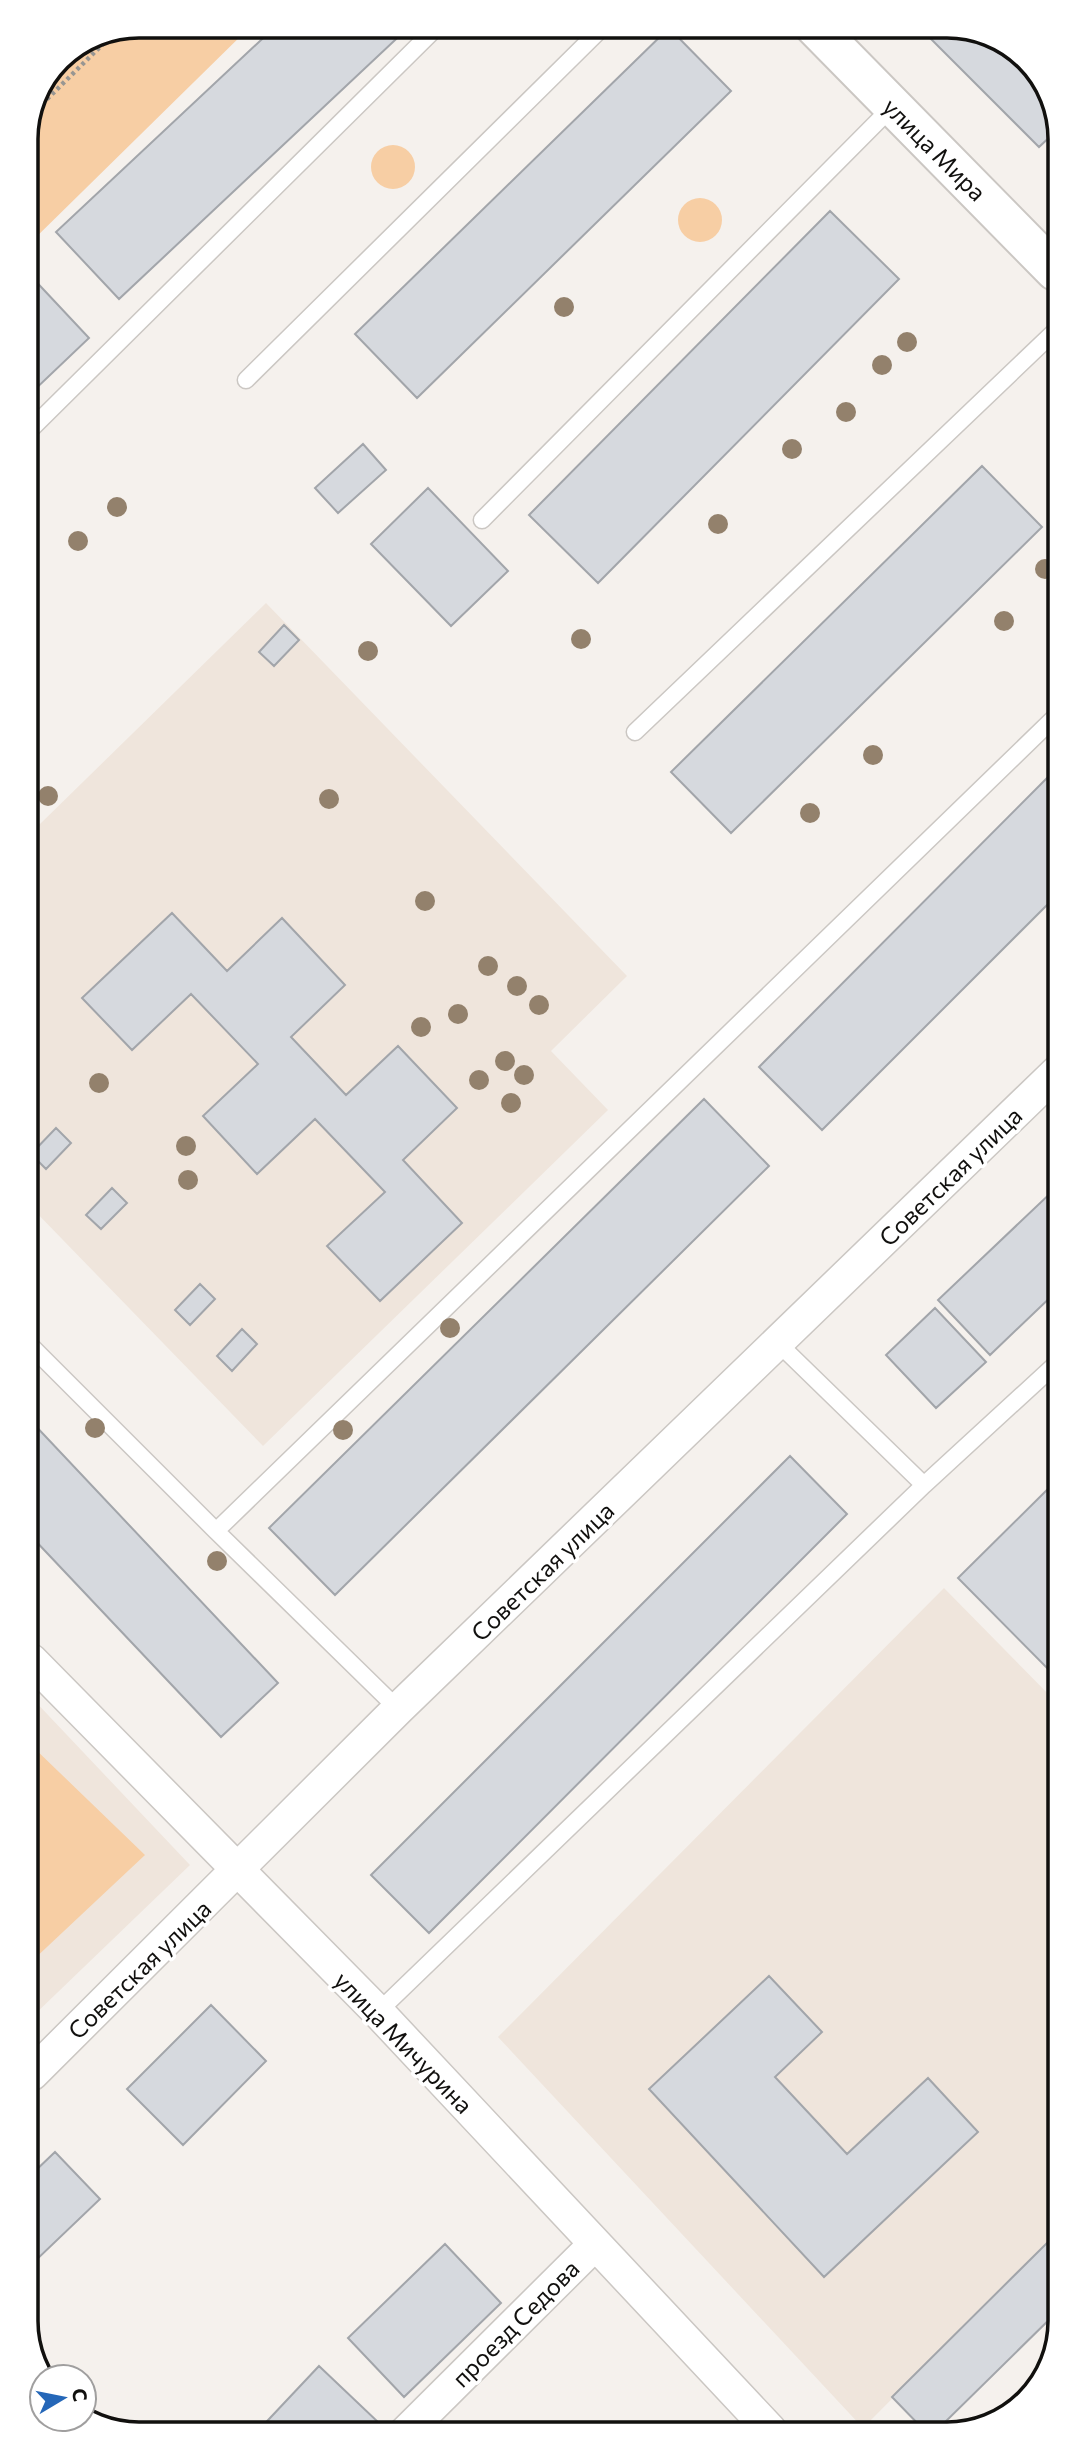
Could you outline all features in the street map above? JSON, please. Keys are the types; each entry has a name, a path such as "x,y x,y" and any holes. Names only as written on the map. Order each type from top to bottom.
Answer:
{"street":[{"name":"улица Мира","path":"827,39 1048,264"},
{"name":"Советская улица","path":"39,2067 398,1709 1048,1081"},
{"name":"улица Мичурина","path":"39,1668 378,2012 762,2422"},
{"name":"проезд Седова","path":"416,2422 595,2244"}],"lane":[{"path":"39,421 425,39"},
{"path":"246,380 591,39"},
{"path":"482,520 893,106"},
{"path":"635,732 1048,338"},
{"path":"216,1531 1048,724"},
{"path":"778,1343 924,1485"},
{"path":"39,1354 398,1709"},
{"path":"378,2012 924,1485 1048,1371"}],"path":[{"path":"48,97 101,46"}],"shaded area":[{"path":"238,39 39,234 39,133 42,113 59,78 73,64 101,46 120,40"},
{"path":"393,145 409,151 415,167 409,183 393,189 377,183 371,167 377,151"},
{"path":"700,198 716,204 722,220 716,236 700,242 684,236 678,220 684,204"},
{"path":"266,603 627,976 551,1051 608,1110 263,1446 39,1215 40,824"},
{"path":"944,1588 1048,1694 1048,2242 869,2422 857,2422 498,2037"},
{"path":"39,1705 190,1865 39,2010"},
{"path":"39,1753 145,1855 39,1954"}],"building":[{"path":"262,39 396,39 119,299 56,232"},
{"path":"658,39 680,39 731,91 417,398 355,334"},
{"path":"931,39 967,40 980,44 1009,59 1023,73 1038,95 1047,120 1048,139 1039,147"},
{"path":"830,211 899,279 598,583 529,515"},
{"path":"39,285 89,338 39,386"},
{"path":"363,444 386,470 338,513 315,488"},
{"path":"982,466 1042,527 731,833 671,772"},
{"path":"428,488 508,571 451,626 371,544"},
{"path":"284,625 299,640 274,666 259,652"},
{"path":"1048,777 1048,904 822,1130 759,1067"},
{"path":"172,913 227,971 282,918 345,985 291,1037 346,1095 398,1046 457,1108 403,1160 462,1223 380,1301 327,1246 385,1192 315,1119 257,1174 203,1116 258,1064 191,994 132,1050 82,998"},
{"path":"704,1099 769,1166 335,1595 269,1528"},
{"path":"56,1128 71,1143 46,1169 39,1162 39,1146"},
{"path":"112,1188 127,1203 101,1229 86,1215"},
{"path":"1048,1196 1048,1300 990,1355 938,1300"},
{"path":"200,1284 215,1299 190,1325 175,1310"},
{"path":"935,1308 986,1362 936,1408 886,1355"},
{"path":"242,1329 257,1344 232,1371 217,1356"},
{"path":"39,1430 278,1683 221,1737 39,1545"},
{"path":"790,1456 847,1514 429,1933 371,1875"},
{"path":"1048,1489 1048,1669 958,1578"},
{"path":"769,1976 822,2032 775,2077 847,2154 928,2078 978,2132 824,2277 649,2089"},
{"path":"211,2005 266,2061 183,2145 127,2089"},
{"path":"55,2152 100,2199 39,2257 39,2167"},
{"path":"1048,2242 1048,2321 945,2422 916,2422 892,2397"},
{"path":"445,2244 501,2303 404,2397 348,2338"},
{"path":"319,2366 378,2422 266,2422"}]}
